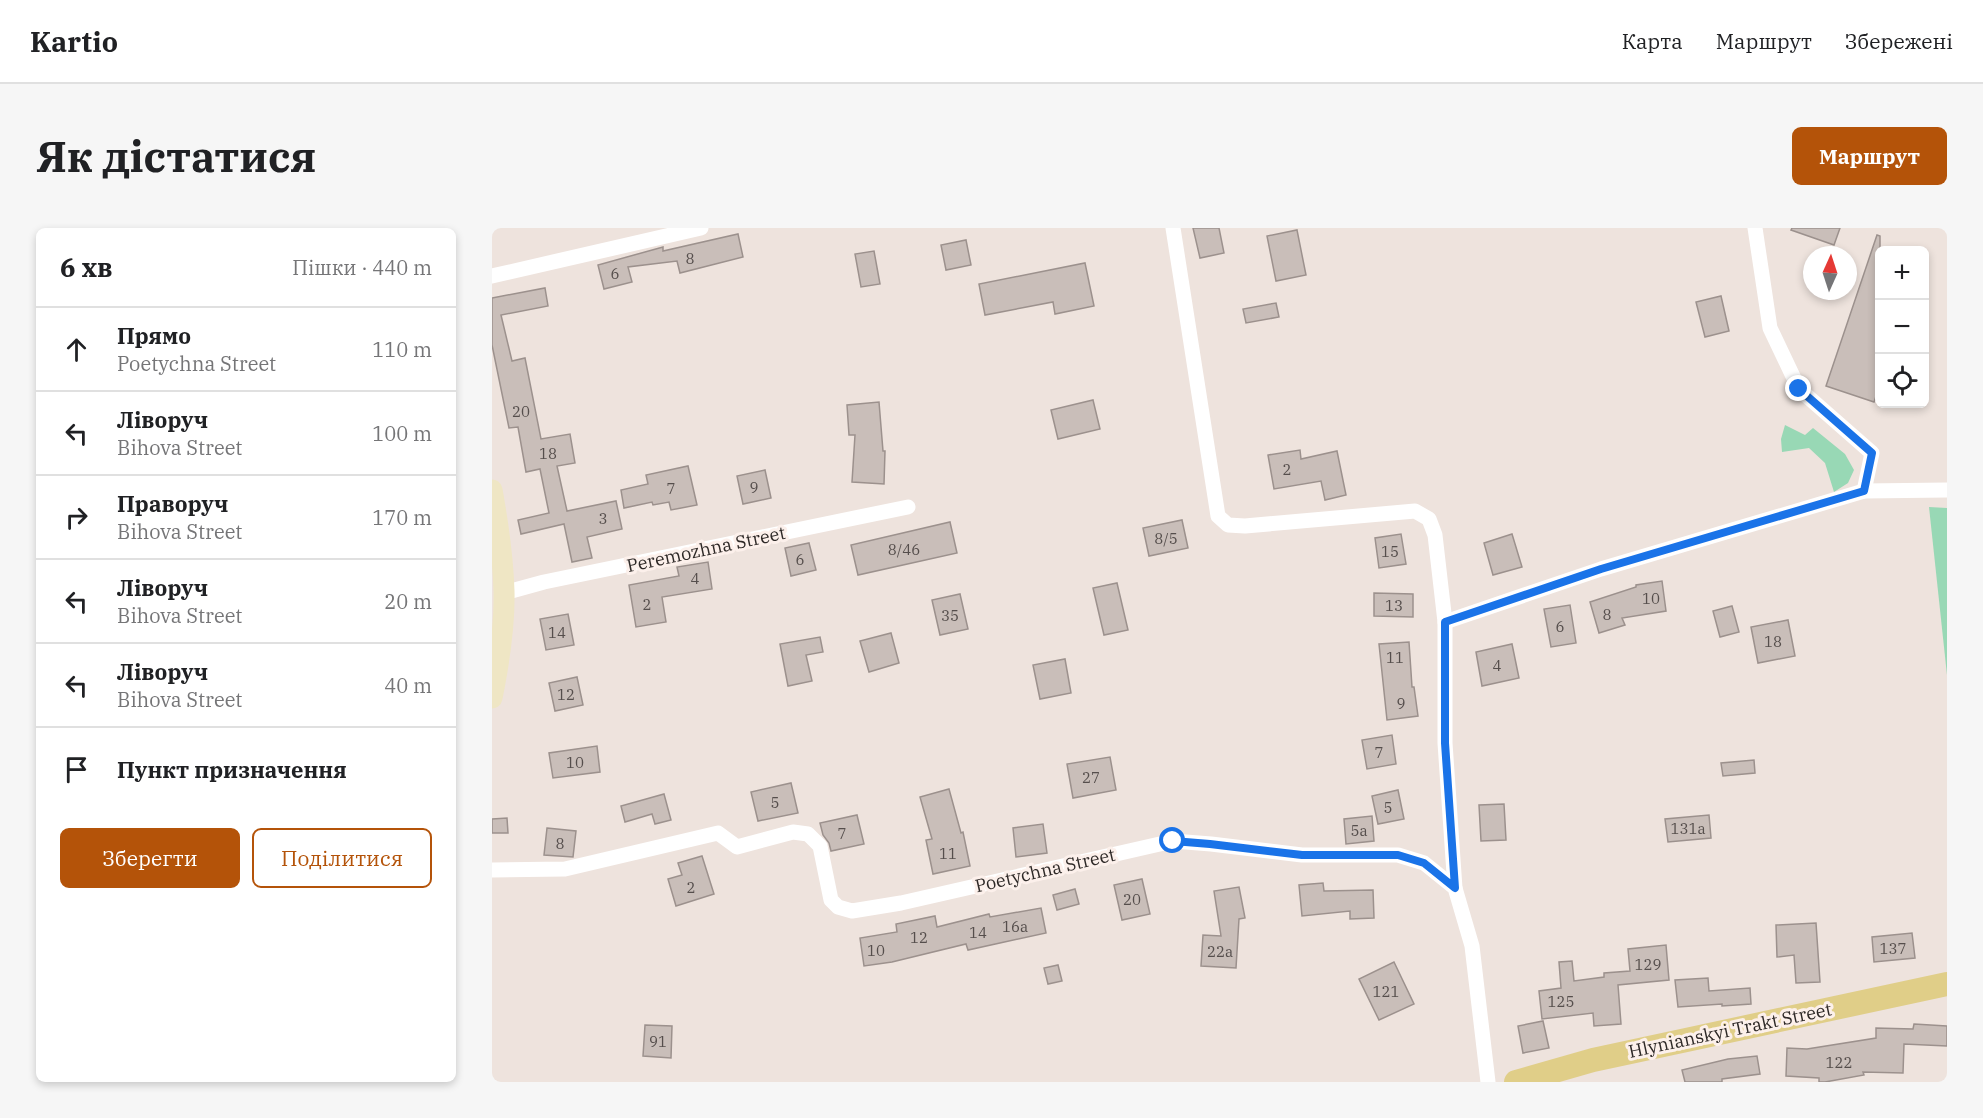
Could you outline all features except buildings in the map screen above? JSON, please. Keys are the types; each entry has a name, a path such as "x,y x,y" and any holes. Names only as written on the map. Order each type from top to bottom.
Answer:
{"main road":[{"path":"492,490 504,593 492,698"},
{"name":"Hlynianskyi Trakt Street","path":"1516,1082 1596,1059 1947,984"}],"street":[{"path":"492,276 701,228"},
{"path":"1173,228 1218,516 1228,525 1245,526 1415,511 1430,519 1435,535 1445,622 1445,743 1455,888 1472,945 1488,1082"},
{"path":"1755,228 1770,328 1799,389 1872,453 1864,491"},
{"path":"1445,622 1601,569 1864,491 1947,490"},
{"name":"Peremozhna Street","path":"504,593 544,582 908,507"},
{"name":"Poetychna Street","path":"492,870 566,870 718,833 737,847 793,832 808,834 820,846 831,900 838,907 852,911 901,903 1173,841 1302,855 1398,855 1424,863 1455,888"}],"green space":[{"path":"1785,425 1805,435 1813,428 1845,454 1854,470 1848,483 1834,492 1825,463 1809,448 1782,452 1781,439"},
{"path":"1929,507 1947,508 1947,675"}],"route":[{"path":"1173,841 1302,855 1398,855 1424,863 1455,888 1445,743 1445,622 1601,569 1864,491 1872,453 1799,389"}]}
